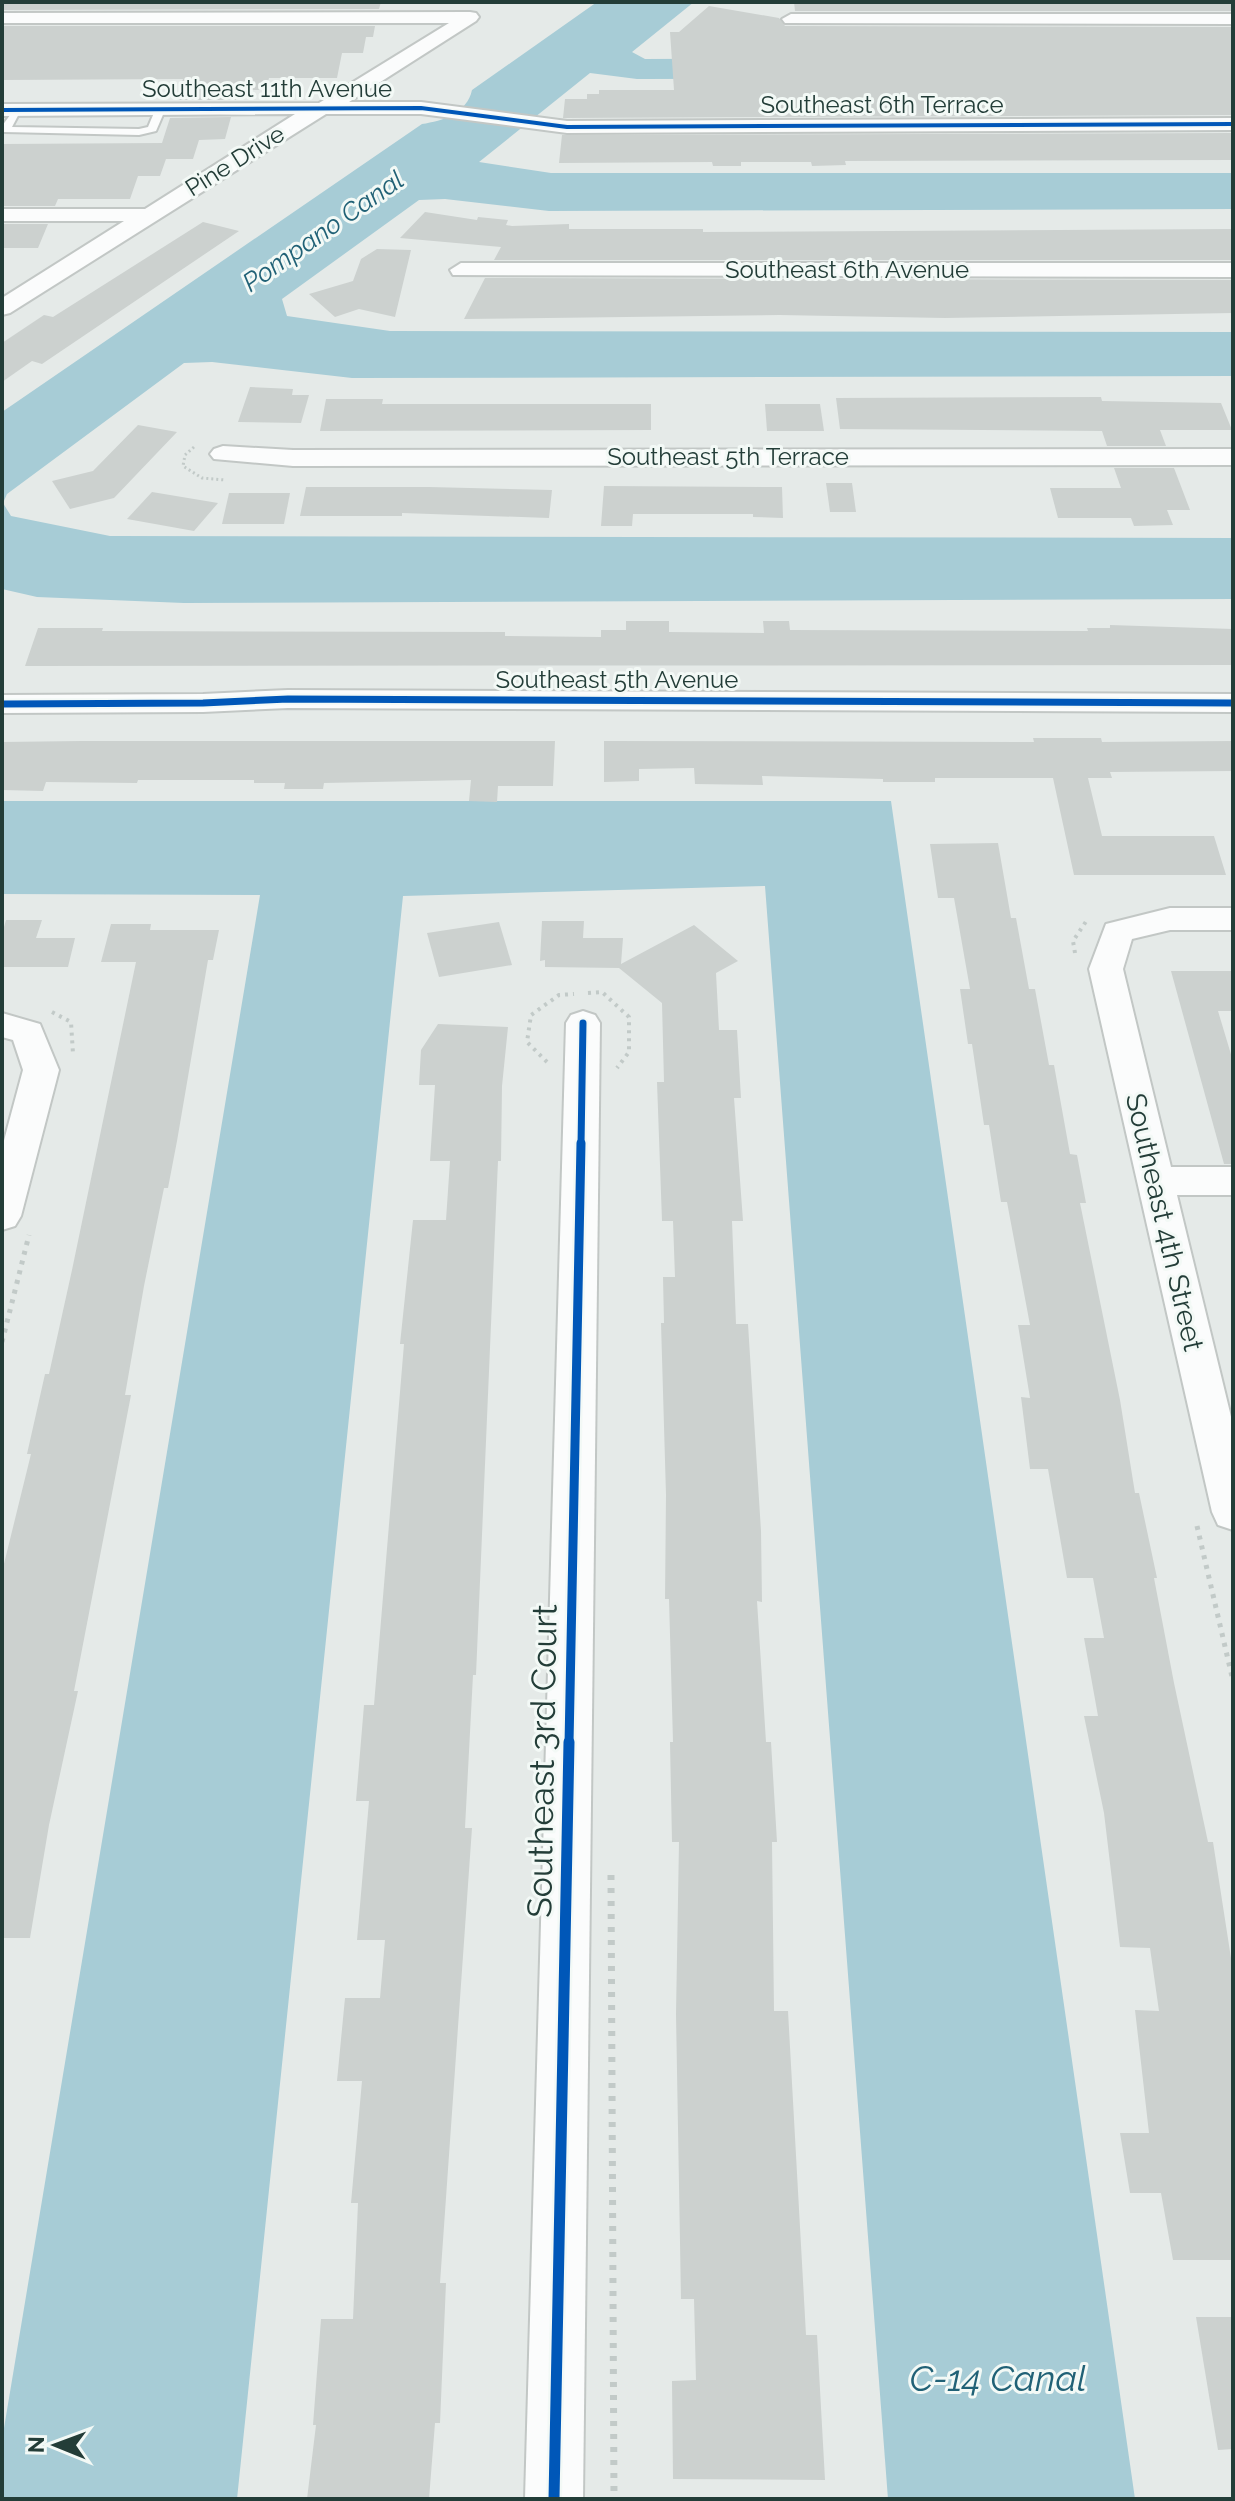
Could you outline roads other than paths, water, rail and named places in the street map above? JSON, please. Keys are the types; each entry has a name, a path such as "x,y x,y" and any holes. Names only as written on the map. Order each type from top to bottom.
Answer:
{"street":[{"name":"Pine Drive","path":"2,18 470,17 322,110 303,118 2,308"},
{"path":"791,19 1233,19"},
{"name":"Southeast 11th Avenue","path":"9,110 421,108 530,123"},
{"name":"Southeast 6th Terrace","path":"530,123 567,127 1233,124"},
{"path":"2,215 150,215"},
{"name":"Southeast 6th Avenue","path":"461,270 1233,270"},
{"name":"Southeast 5th Terrace","path":"223,454 293,458 1233,457"},
{"name":"Southeast 5th Avenue","path":"2,704 215,703 288,699 1233,703"},
{"name":"Southeast 4th Street","path":"1232,1505 1106,969 1118,932 1170,919 1233,919"},
{"name":"Southeast 3rd Court","path":"554,2499 583,1023"},
{"path":"2,1216 41,1070 15,1029"},
{"path":"1155,1181 1233,1181"}],"water":[{"name":"Pompano Canal","path":"597,2 694,2 632,52 645,59 1233,56 1233,78 637,79 590,73 479,162 551,173 1233,173 1233,209 549,211 445,199 419,200 282,299 287,316 390,331 1233,332 1233,376 352,378 212,362 184,363 7,494 3,503 11,516 110,536 1233,538 1233,599 184,603 37,597 2,589 2,412 422,124 438,121 460,110 472,90"},
{"name":"C-14 Canal","path":"2,801 891,801 1135,2499 888,2499 765,886 403,896 237,2499 2,2499 2,2440 260,895 2,894"}]}
